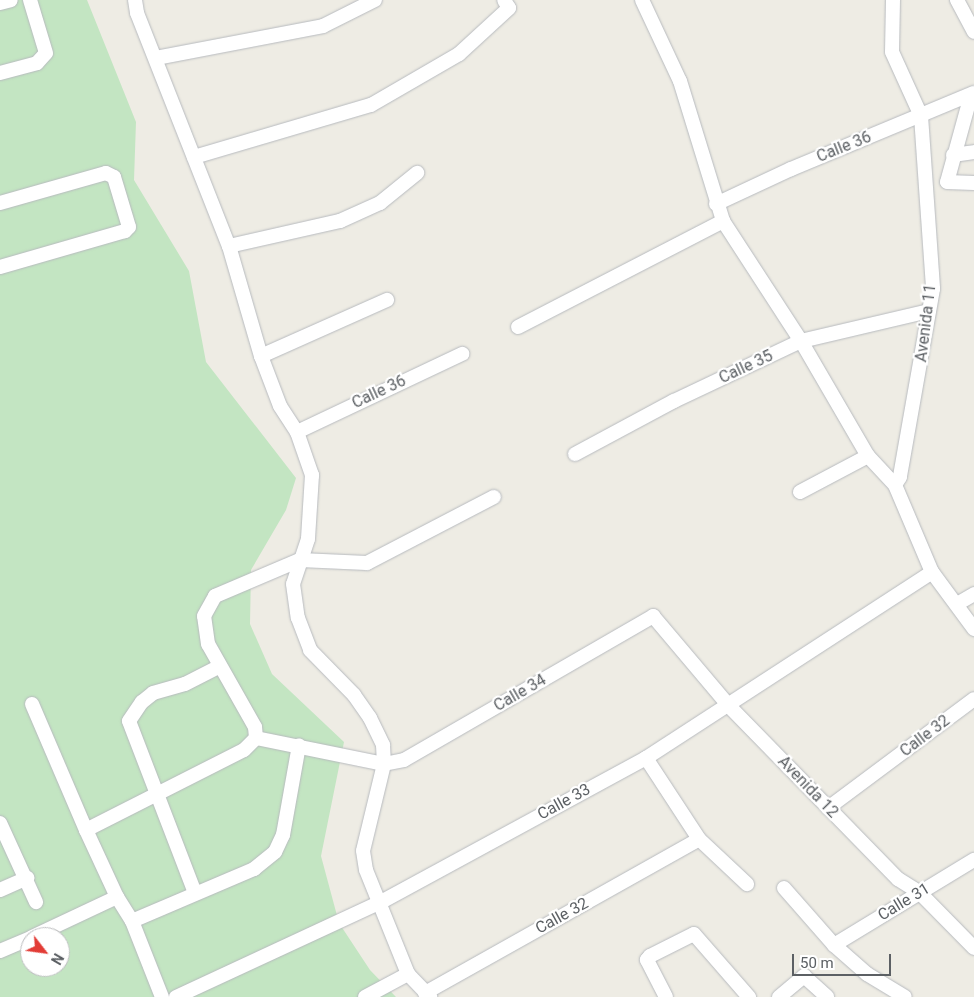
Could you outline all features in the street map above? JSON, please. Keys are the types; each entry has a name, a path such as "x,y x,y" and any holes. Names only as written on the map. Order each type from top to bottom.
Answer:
{"street":[{"path":"0,3 11,0"},
{"path":"0,73 37,63 46,53 30,0"},
{"path":"135,0 229,246 261,356 280,406 297,432 312,475 308,539 292,584 298,618 310,650 370,718 382,745 384,764 363,851 366,870 408,974 428,995"},
{"path":"156,58 323,26 375,0"},
{"path":"194,157 371,105 459,54 509,8 504,0"},
{"path":"642,0 680,81 716,204 723,221 801,341 868,456 895,485 932,572 974,629"},
{"name":"Avenida 11","path":"893,0 892,52 921,116 933,289 902,467 895,485"},
{"path":"958,0 974,32"},
{"path":"947,182 953,155 973,94"},
{"name":"Calle 36","path":"716,204 791,169 973,94"},
{"path":"953,155 974,152"},
{"path":"0,203 106,173 114,177 129,227 125,231 0,267"},
{"path":"229,246 340,221 380,203 417,173"},
{"path":"926,184 947,182 974,183"},
{"path":"518,327 723,221"},
{"path":"261,356 388,300"},
{"name":"Calle 35","path":"575,454 674,401 801,341 929,311"},
{"name":"Calle 36","path":"297,432 462,354"},
{"path":"800,492 868,456"},
{"path":"256,738 255,728 208,644 204,616 215,596 300,560 368,563 494,497"},
{"name":"Calle 33","path":"176,997 380,902 646,758 932,572"},
{"path":"957,604 974,594"},
{"name":"Calle 34","path":"384,764 404,760 652,616"},
{"name":"Avenida 12","path":"652,616 728,706 898,879 920,893 974,948"},
{"path":"195,893 131,732 129,722 134,713 154,693 185,684 220,666"},
{"name":"Calle 32","path":"828,808 974,699"},
{"path":"32,704 86,830 117,897 132,921 162,997"},
{"path":"256,738 299,745 344,757 384,764"},
{"path":"86,830 244,750 256,738"},
{"path":"132,921 254,869 275,852 283,835 299,745"},
{"path":"646,758 699,839 747,884"},
{"path":"0,823 27,878 36,902"},
{"name":"Calle 32","path":"428,995 699,839"},
{"name":"Calle 31","path":"834,944 974,860"},
{"path":"0,890 27,878"},
{"path":"784,888 834,944 867,974 905,997"},
{"path":"54,927 117,897"},
{"path":"666,997 647,960 650,956 694,934 749,997"},
{"path":"0,952 20,943"},
{"path":"365,997 408,974"},
{"path":"779,997 804,976 827,997"}],"green space":[{"path":"0,0 87,0 136,122 134,180 189,271 206,362 296,478 286,510 251,570 250,624 272,674 344,742 321,856 339,923 370,970 396,997 0,997"}]}
